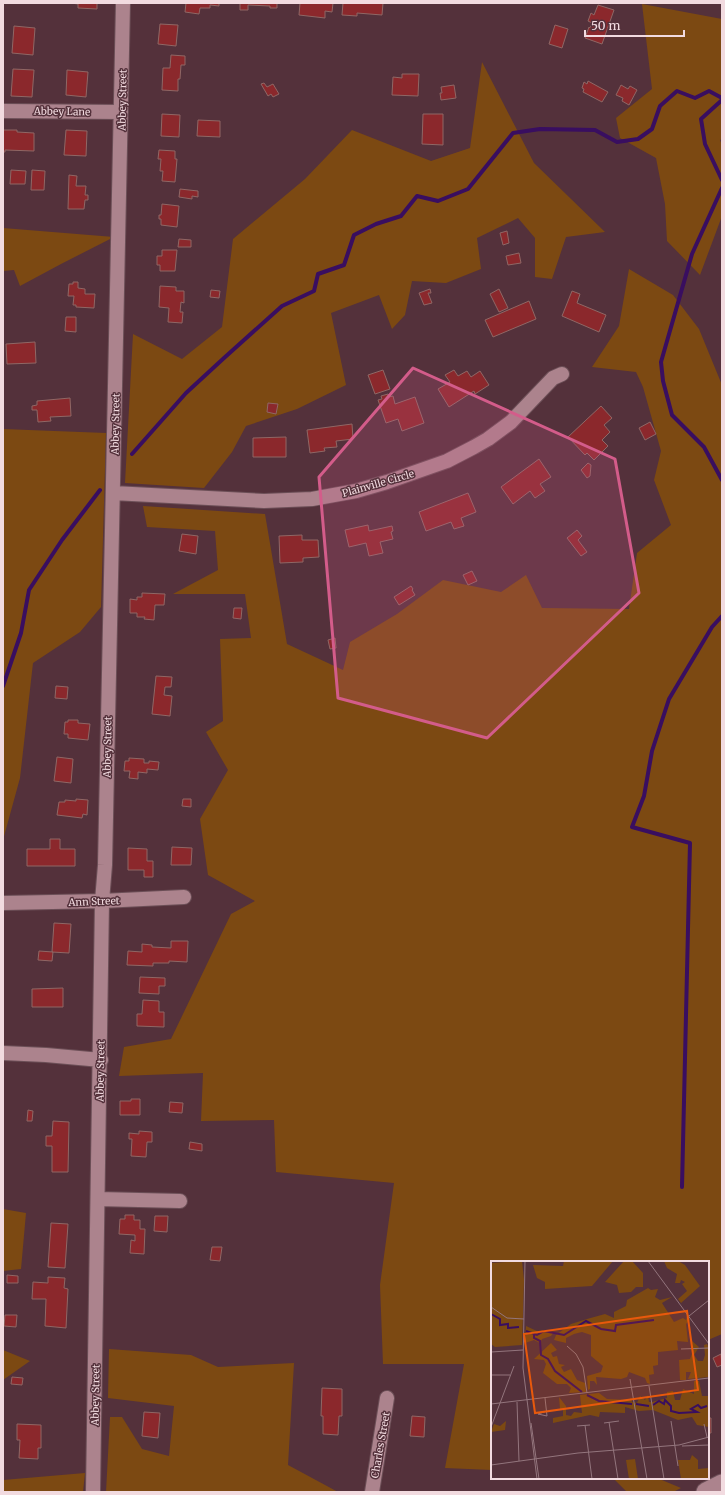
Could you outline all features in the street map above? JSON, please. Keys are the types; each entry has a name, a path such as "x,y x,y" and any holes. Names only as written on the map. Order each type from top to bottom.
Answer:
{"main road":[{"path":"706,1492 722,1484"}],"street":[{"name":"Abbey Street","path":"93,1492 101,1060 102,901 114,493 123,3"},
{"name":"Abbey Lane","path":"3,110 121,112"},
{"name":"Plainville Circle","path":"114,493 264,501 312,499 356,491 447,461 474,447 488,439 511,422 553,378 562,374"},
{"name":"Ann Street","path":"3,903 102,901 184,897"},
{"path":"3,1053 46,1054 101,1060"},
{"path":"98,1199 180,1201"},
{"name":"Charles Street","path":"372,1492 387,1398"}],"highlighted area":[{"path":"413,368 615,459 639,593 487,738 338,698 319,477"}],"shaded area":[{"path":"642,4 722,19 722,139 720,140 722,145 722,216 700,275 667,241 665,204 656,158 620,138 616,118 652,89"},
{"path":"482,62 534,163 605,232 566,237 552,279 535,277 535,238 518,218 477,238 481,269 446,283 412,281 405,315 392,329 379,295 331,313 346,385 297,409 246,426 232,452 204,488 125,483 133,334 182,359 222,327 233,239 305,179 352,130 431,161 470,148"},
{"path":"3,228 114,237 20,286 14,270 3,271"},
{"path":"629,269 673,295 699,329 722,385 722,1334 709,1340 709,1261 491,1261 491,1470 445,1468 464,1364 383,1364 380,1285 394,1183 276,1172 274,1120 201,1121 203,1073 119,1076 124,1047 171,1039 231,914 255,901 208,875 200,819 228,770 206,732 223,721 220,639 251,638 245,594 173,594 218,570 215,531 147,527 143,506 265,514 287,644 343,670 350,642 397,614 443,580 501,592 526,575 542,608 629,609 637,553 671,525 654,480 661,451 643,387 636,372 592,367 619,326"},
{"path":"3,429 106,433 101,607 80,632 33,663 20,778 3,840"},
{"path":"3,1209 26,1213 21,1269 3,1271"},
{"path":"109,1349 191,1355 218,1367 294,1363 288,1465 338,1492 106,1492 110,1417 122,1417 142,1449 169,1456 174,1406 108,1398"},
{"path":"3,1350 30,1361 3,1380"},
{"path":"85,1473 83,1492 3,1492 3,1480"},
{"path":"614,1479 659,1479 681,1488 673,1492 627,1492"}],"building":[{"path":"71,3 97,3 97,9 78,8 78,4"},
{"path":"186,3 219,3 219,6 210,5 210,8 200,8 199,14 185,12"},
{"path":"240,3 277,3 277,8 270,8 270,6 248,5 248,10 240,10"},
{"path":"300,3 333,3 332,12 325,11 325,18 299,15"},
{"path":"343,3 383,3 382,15 357,13 357,16 342,15"},
{"path":"598,5 614,10 602,44 585,38 592,23 588,21 591,13 594,15"},
{"path":"160,24 178,25 176,46 158,44"},
{"path":"555,25 568,29 562,48 549,44"},
{"path":"14,26 35,28 33,55 12,53"},
{"path":"171,55 185,56 185,65 181,65 180,79 178,79 178,91 162,90 163,68 170,68"},
{"path":"13,69 34,70 32,97 11,96"},
{"path":"67,70 88,72 86,97 66,95"},
{"path":"402,74 419,74 418,96 392,95 393,77 402,78"},
{"path":"588,81 608,92 602,102 583,92 584,89 582,88 584,82 587,84"},
{"path":"264,83 267,87 273,84 279,94 273,97 271,94 268,96 261,84"},
{"path":"454,85 456,98 441,100 441,87"},
{"path":"621,85 628,89 630,86 637,90 629,105 622,101 623,98 616,95"},
{"path":"162,114 180,115 179,137 161,136"},
{"path":"423,114 443,114 443,145 422,144"},
{"path":"198,120 220,121 220,137 197,136"},
{"path":"3,130 17,130 17,132 34,133 34,151 5,150 5,152 3,152"},
{"path":"66,130 87,131 86,156 64,155"},
{"path":"159,150 175,151 175,159 177,159 175,182 162,181 163,171 160,171 161,159 158,159"},
{"path":"11,170 26,171 25,184 10,184"},
{"path":"32,170 45,171 44,190 31,190"},
{"path":"69,175 77,176 76,186 86,186 85,195 88,195 88,200 85,200 84,209 68,209"},
{"path":"180,189 198,191 198,197 192,196 192,199 179,197"},
{"path":"162,204 179,206 177,227 161,225 159,215 161,215"},
{"path":"507,231 509,243 503,245 500,233"},
{"path":"179,239 191,240 191,247 178,247"},
{"path":"162,250 177,250 175,271 160,271 160,265 157,265 157,256 162,256"},
{"path":"519,253 521,263 508,265 506,256"},
{"path":"73,282 78,282 78,288 85,289 85,294 95,294 94,308 76,307 76,305 73,305 74,296 68,296 69,284 73,284"},
{"path":"160,286 176,287 176,291 184,291 184,303 181,302 180,312 183,312 182,323 168,322 169,308 159,307"},
{"path":"430,289 431,293 428,293 432,303 424,305 419,293"},
{"path":"499,289 508,308 499,312 490,294"},
{"path":"211,290 220,291 219,298 210,297"},
{"path":"572,291 580,294 577,303 606,315 599,332 562,316"},
{"path":"529,301 536,319 493,337 485,320"},
{"path":"66,317 76,317 76,332 65,331"},
{"path":"35,342 36,363 7,364 6,344"},
{"path":"383,370 390,389 375,394 368,375"},
{"path":"454,370 458,376 467,371 471,377 480,371 489,385 475,394 474,391 449,407 438,389 450,382 445,375"},
{"path":"388,394 389,397 393,396 395,404 415,397 424,423 402,431 398,419 386,423 378,400 382,399 381,396"},
{"path":"70,398 71,416 50,417 51,421 38,422 37,410 32,410 32,406 37,405 37,401"},
{"path":"268,403 278,404 276,414 267,412"},
{"path":"601,406 612,418 604,425 610,432 602,440 608,446 594,460 587,453 585,455 568,437"},
{"path":"650,422 656,434 645,440 639,428"},
{"path":"352,424 353,439 336,441 337,447 324,448 325,451 310,453 307,430"},
{"path":"286,437 286,457 253,457 253,438"},
{"path":"539,459 551,477 540,484 545,491 535,498 530,491 513,504 501,487"},
{"path":"588,463 591,465 590,476 587,478 581,470"},
{"path":"468,493 476,512 461,518 464,526 454,529 451,522 426,531 419,512"},
{"path":"368,525 369,531 392,526 393,531 391,532 393,539 380,542 383,553 369,556 366,543 349,547 345,530"},
{"path":"577,530 582,536 578,540 587,552 581,556 567,538"},
{"path":"182,534 198,536 196,554 179,551"},
{"path":"302,535 302,540 318,540 319,557 303,558 303,562 280,563 279,536"},
{"path":"472,571 477,581 468,585 463,575"},
{"path":"411,586 415,595 399,605 394,597"},
{"path":"142,593 165,594 164,605 155,605 154,620 144,619 145,617 137,617 137,613 130,613 130,599 137,600 137,597 142,597"},
{"path":"234,608 242,608 241,619 233,618"},
{"path":"335,638 336,648 330,649 328,640"},
{"path":"156,676 172,677 171,687 165,687 164,695 172,696 170,716 152,714"},
{"path":"56,686 68,687 67,699 55,698"},
{"path":"68,720 78,720 78,723 90,724 88,740 68,738 68,734 64,734 65,722 68,722"},
{"path":"57,757 73,759 71,783 54,781"},
{"path":"129,758 144,759 144,763 149,763 149,761 159,762 158,770 147,769 147,773 138,772 138,779 129,778 130,771 124,771 125,761 129,761"},
{"path":"76,799 88,800 87,815 83,814 82,818 57,815 59,802 65,802 65,800 76,801"},
{"path":"183,799 191,799 191,807 182,806"},
{"path":"50,839 60,839 60,849 75,849 75,866 27,866 27,849 50,849"},
{"path":"172,847 192,848 191,865 171,865"},
{"path":"128,848 147,849 147,861 153,861 153,877 144,877 144,870 128,870"},
{"path":"54,923 71,924 69,953 52,952"},
{"path":"171,941 188,941 187,962 169,961 169,963 153,963 153,966 127,965 128,951 142,952 142,944 152,945 152,947 171,948"},
{"path":"39,951 53,952 52,961 38,960"},
{"path":"140,977 165,978 165,986 159,986 159,994 139,993"},
{"path":"63,988 63,1007 32,1007 32,989"},
{"path":"143,1000 159,1001 159,1012 164,1012 164,1027 137,1026 137,1014 142,1014"},
{"path":"131,1099 140,1099 140,1115 120,1115 120,1101 131,1101"},
{"path":"170,1102 183,1103 182,1113 169,1112"},
{"path":"28,1110 33,1111 32,1121 27,1121"},
{"path":"53,1121 69,1122 68,1172 52,1172 52,1146 46,1146 46,1136 52,1136"},
{"path":"139,1131 152,1132 152,1142 147,1142 146,1157 131,1156 132,1139 129,1139 129,1133 139,1134"},
{"path":"190,1142 202,1144 202,1151 189,1149"},
{"path":"125,1215 134,1215 134,1220 140,1220 140,1229 145,1229 144,1254 130,1253 131,1240 135,1241 135,1235 119,1234 120,1219 125,1219"},
{"path":"155,1216 168,1216 167,1232 154,1231"},
{"path":"51,1223 68,1224 65,1268 48,1267"},
{"path":"212,1247 222,1247 220,1261 210,1260"},
{"path":"7,1275 18,1276 18,1283 7,1283"},
{"path":"48,1277 65,1278 64,1288 68,1289 66,1328 45,1326 46,1299 32,1299 33,1282 48,1283"},
{"path":"5,1315 17,1315 16,1327 4,1326"},
{"path":"721,1354 722,1365 717,1367 713,1358"},
{"path":"12,1377 23,1378 22,1385 11,1384"},
{"path":"322,1388 342,1389 342,1416 339,1416 338,1435 323,1434 323,1416 321,1416"},
{"path":"144,1412 160,1413 158,1438 142,1436"},
{"path":"412,1416 425,1417 424,1437 410,1436"},
{"path":"709,1418 711,1418 711,1433 709,1433"},
{"path":"17,1424 41,1425 41,1448 38,1448 38,1459 19,1458 20,1440 17,1440"}],"waterway":[{"path":"132,454 186,393 282,306 314,291 318,274 344,265 354,235 376,224 401,216 417,196 438,201 468,189 513,133 540,129 595,130 617,142 638,139 652,129 660,106 677,91 695,98 709,91 722,98"},
{"path":"722,100 701,119 705,144 722,180"},
{"path":"722,188 692,254 661,362 663,381 672,415 704,447 722,480"},
{"path":"3,686 21,633 29,590 62,540 100,490"},
{"path":"682,1187 690,843 632,827 644,796 652,751 669,699 712,627 722,616"}]}
